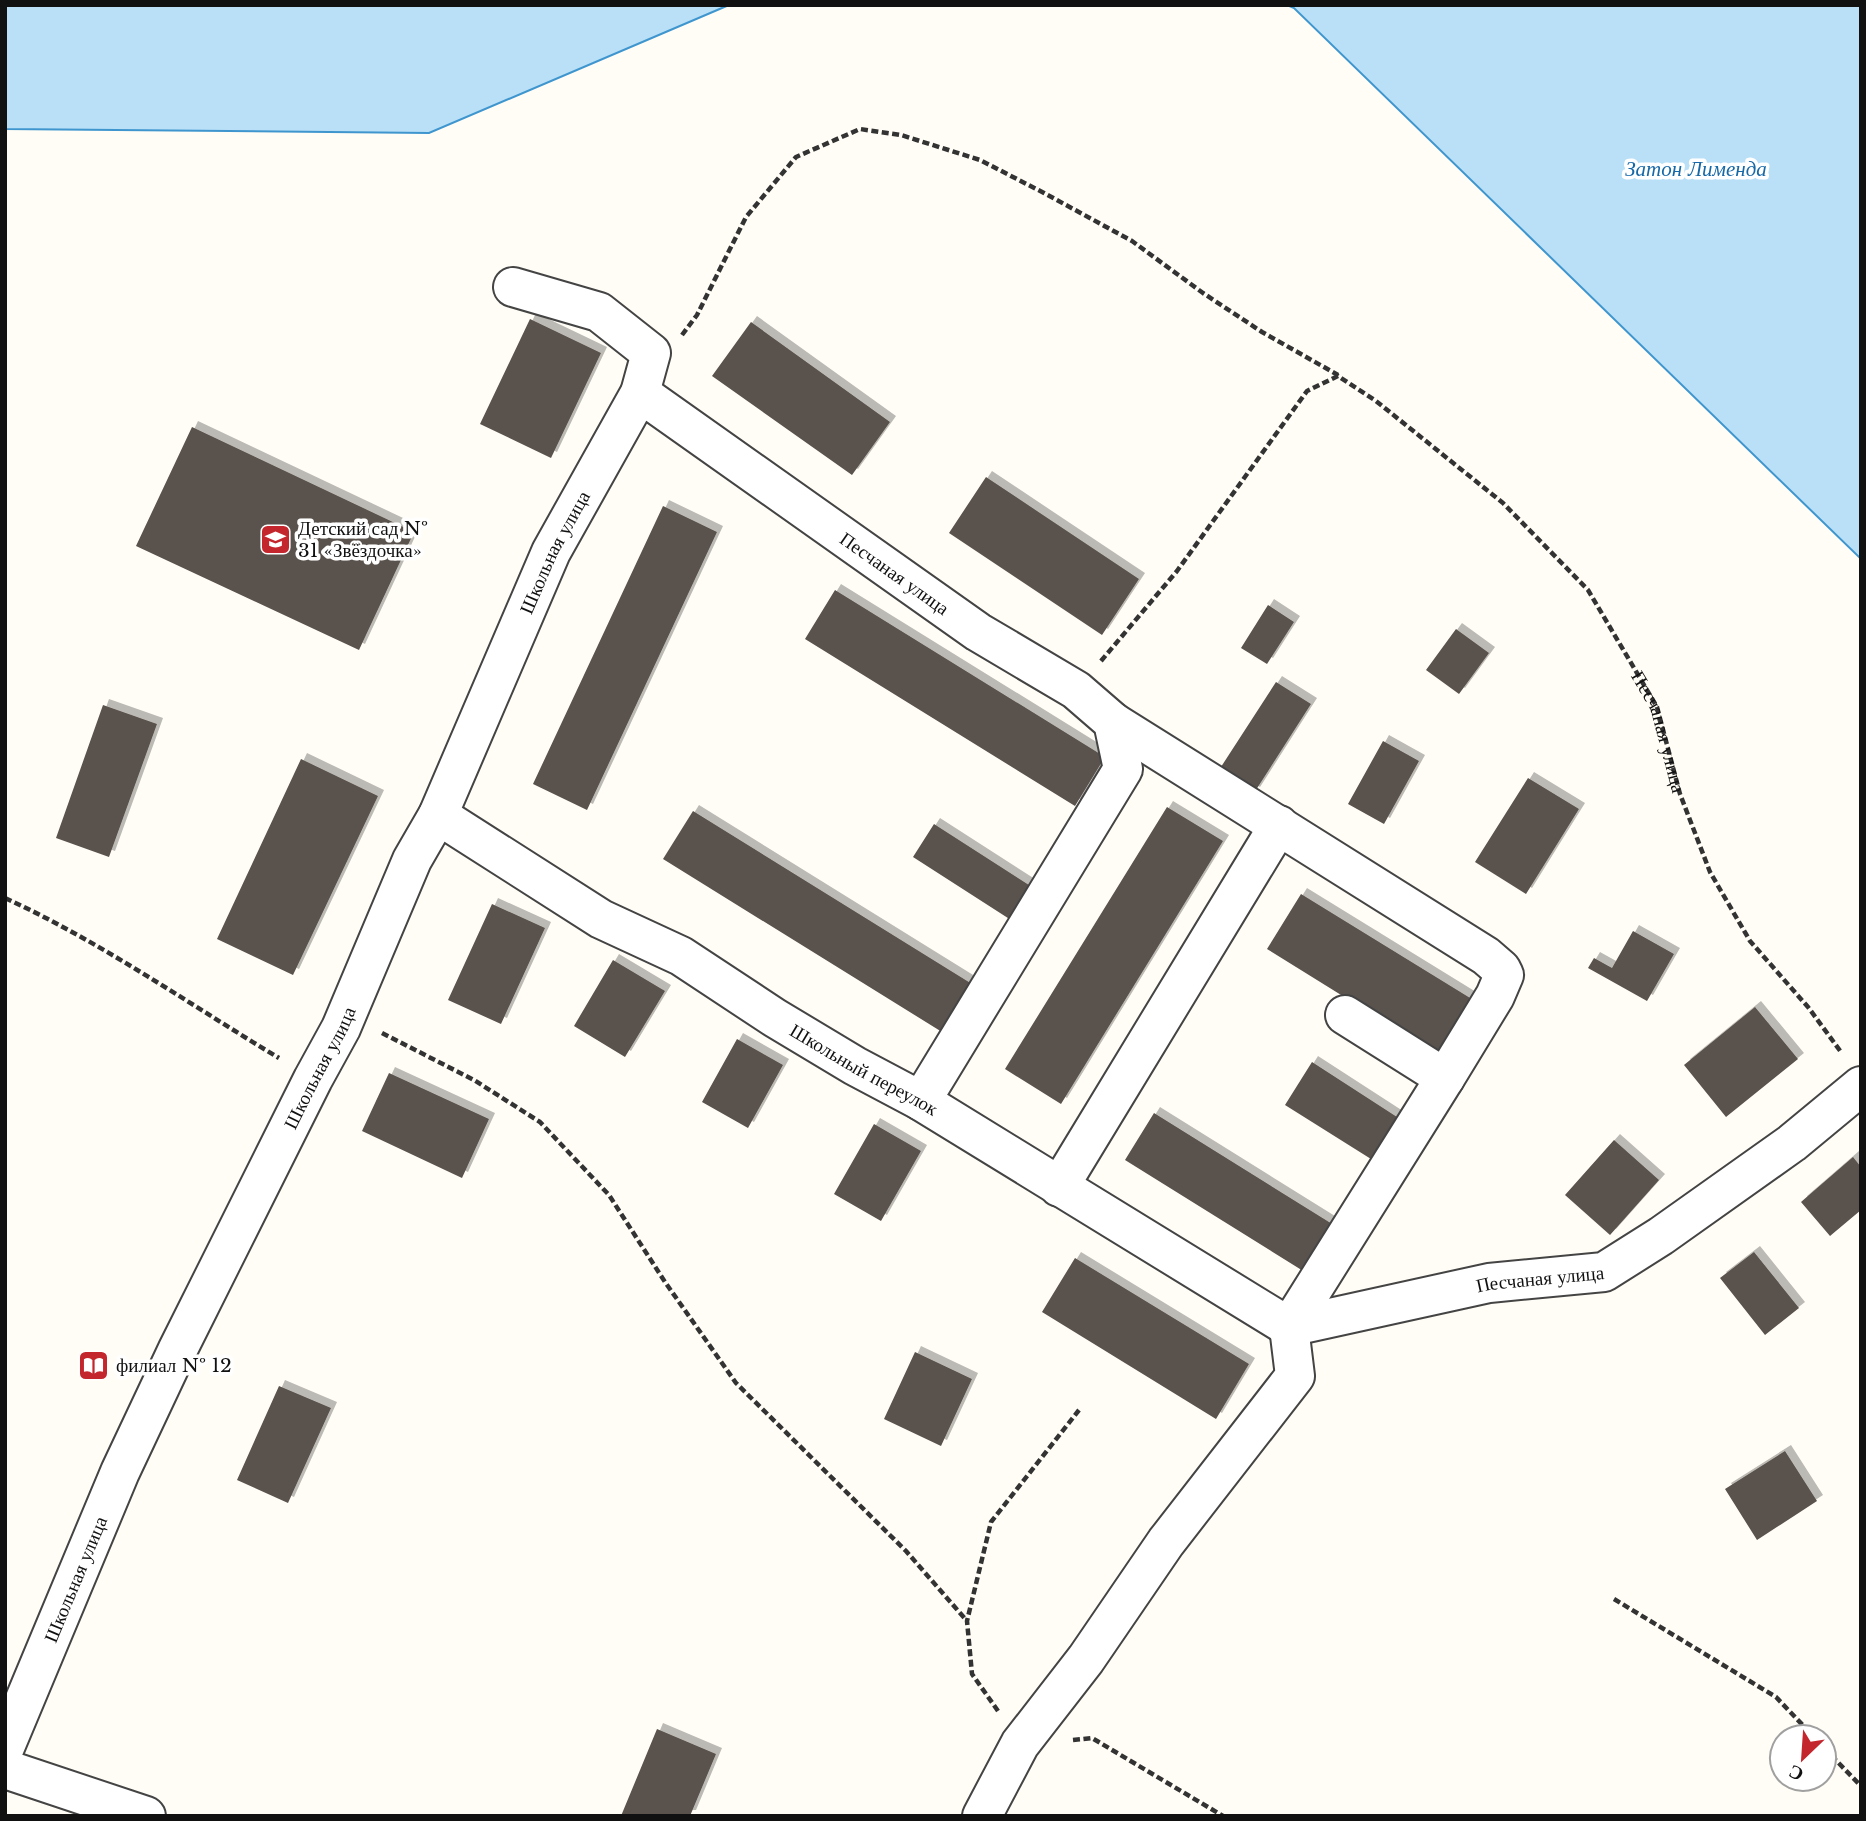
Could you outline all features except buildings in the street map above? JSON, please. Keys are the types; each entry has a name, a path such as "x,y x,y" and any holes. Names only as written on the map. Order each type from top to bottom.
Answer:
{"street":[{"name":"Школьная улица","path":"5,1747 120,1472 177,1351 347,1015 412,860 438,815 551,552 640,393 651,353 599,312 513,287"},
{"name":"Песчаная улица","path":"640,393 978,632 1076,690 1113,722 1486,956 1504,975 1495,996 1445,1078"},
{"path":"921,1101 1123,769 1113,722"},
{"name":"Школьный переулок","path":"438,815 601,919 681,956 775,1018 855,1066 921,1101 1289,1327"},
{"path":"1059,1187 1279,825"},
{"path":"982,1816 1020,1744 1086,1659 1166,1542 1295,1376 1289,1327 1445,1078 1345,1015"},
{"name":"Песчаная улица","path":"1289,1327 1489,1283 1604,1272 1661,1236 1792,1143 1853,1072"},
{"path":"5,1769 146,1816"}],"path":[{"name":"Песчаная улица","path":"680,337 697,315 746,217 796,158 860,129 901,135 980,160 1132,241 1242,319 1376,401 1503,503 1588,590 1657,706 1680,794 1710,872 1750,941 1808,1007 1853,1072"},
{"path":"1076,690 1177,571 1307,391 1338,376"},
{"path":"5,898 34,911 143,973 313,1079"},
{"path":"347,1015 474,1080 540,1122 609,1195 665,1282 736,1382 906,1551 967,1621"},
{"path":"1079,1410 991,1522 967,1621 972,1674 1020,1744 1092,1738 1223,1816"},
{"path":"1614,1599 1776,1697 1801,1723"},
{"path":"1838,1762 1861,1786"}],"water":[{"path":"5,5 729,5 429,133 5,129"},
{"name":"Затон Лименда","path":"1287,5 1861,5 1861,559 1294,8"}],"place":[{"name":"Детский сад № 31 «Звёздочка»","path":"275,539"},
{"name":"филиал № 12","path":"93,1365"}]}
